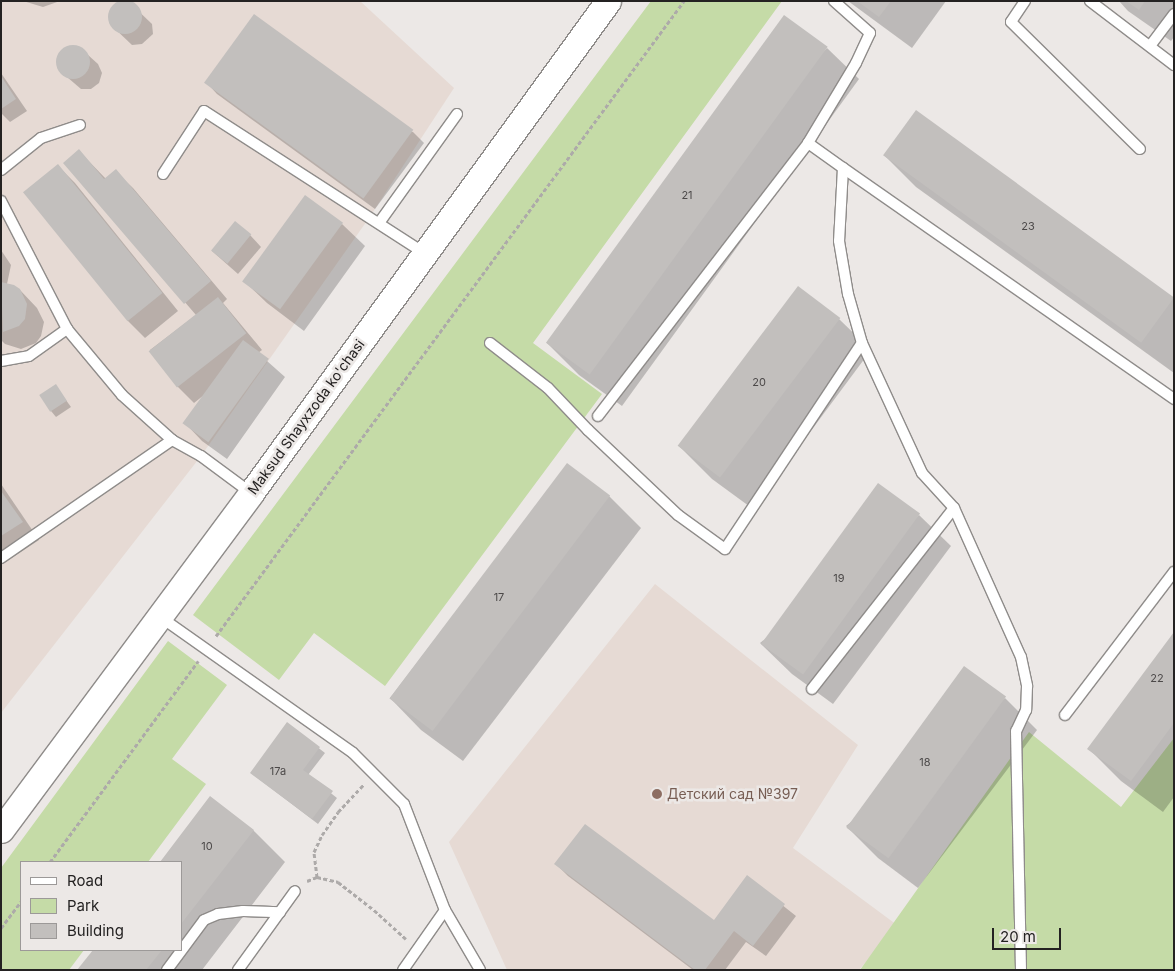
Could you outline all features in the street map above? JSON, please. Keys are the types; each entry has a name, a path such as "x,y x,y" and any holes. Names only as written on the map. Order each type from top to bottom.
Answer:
{"street":[{"name":"Maksud Shayxzoda ko'chasi","path":"2,826 251,493 608,1"}],"lane":[{"path":"598,416 808,143 856,63 870,33 834,1"},
{"path":"1025,1 1011,22 1140,149"},
{"path":"1090,1 1174,64"},
{"path":"1150,46 1174,14"},
{"path":"163,174 204,110 425,253"},
{"path":"379,223 457,114"},
{"path":"1,170 41,138 80,125"},
{"path":"808,143 1174,399"},
{"path":"843,168 840,241 848,294 862,344 922,473 954,508 1021,657 1027,686 1026,710 1016,732 1021,970"},
{"path":"1,202 68,329 122,395 172,440 201,456 251,493"},
{"path":"1,361 29,356 68,329"},
{"path":"490,343 548,388 588,430 678,515 724,549 862,344"},
{"path":"1,558 172,440"},
{"path":"812,689 954,508"},
{"path":"1065,715 1174,572"},
{"path":"158,615 353,753 404,804 445,910 480,970"},
{"path":"238,970 295,891"},
{"path":"403,970 445,910"},
{"path":"182,950 204,920 218,914 242,911 280,912"},
{"path":"167,970 181,951"}],"path":[{"path":"51,861 684,1"},
{"path":"318,877 314,852 322,835 338,812 374,774"},
{"path":"295,891 309,880 318,877 338,882 374,910 418,949"},
{"path":"1,928 20,902"}],"shaded area":[{"path":"1,1 360,1 454,88 369,218 201,456 1,713"},
{"name":"Детский сад №397","path":"655,584 858,745 793,848 897,925 859,970 507,970 449,842"}],"green space":[{"path":"651,1 782,1 533,343 602,394 385,686 314,633 279,680 193,615"},
{"path":"168,641 227,685 172,759 206,784 149,861 20,861 20,951 83,951 69,970 1,970 1,868"},
{"path":"1029,732 1121,807 1174,738 1174,970 860,970"}],"building":[{"path":"125,0 137,5 142,17 137,29 125,34 113,29 108,17 113,5"},
{"path":"857,1 891,1 879,17"},
{"path":"1126,1 1145,1 1139,10"},
{"path":"254,14 413,130 363,199 204,83"},
{"path":"784,15 828,47 590,374 546,343"},
{"path":"73,45 80,46 85,50 89,55 89,69 85,74 80,78 73,79 66,78 61,74 57,69 56,62 57,55 61,50 66,46"},
{"path":"1,76 16,99 1,109"},
{"path":"916,110 1174,297 1141,343 883,155"},
{"path":"79,149 104,179 116,169 211,281 184,304 63,163"},
{"path":"58,164 162,293 127,321 23,192"},
{"path":"305,195 343,223 280,309 242,282"},
{"path":"235,221 251,234 227,264 211,251"},
{"path":"1,282 14,285 20,289 27,304 25,319 19,326 3,332"},
{"path":"798,286 840,318 720,478 678,446"},
{"path":"218,297 246,333 177,387 149,351"},
{"path":"243,340 269,359 208,442 182,423"},
{"path":"56,384 67,401 50,412 39,395"},
{"path":"567,463 610,495 433,731 389,699"},
{"path":"878,483 920,514 803,675 761,644"},
{"path":"1,491 23,522 1,536"},
{"path":"1174,632 1174,723 1131,781 1087,749"},
{"path":"964,666 1006,697 889,858 846,828"},
{"path":"287,722 320,747 303,770 333,791 312,819 250,773"},
{"path":"210,796 254,830 182,923 182,861 161,861"},
{"path":"585,824 714,920 747,875 785,904 753,946 734,931 705,970 695,970 554,864"},
{"path":"92,951 161,951 146,970 77,970"}],"place":[{"name":"Детский сад №397","path":"657,794"}]}
